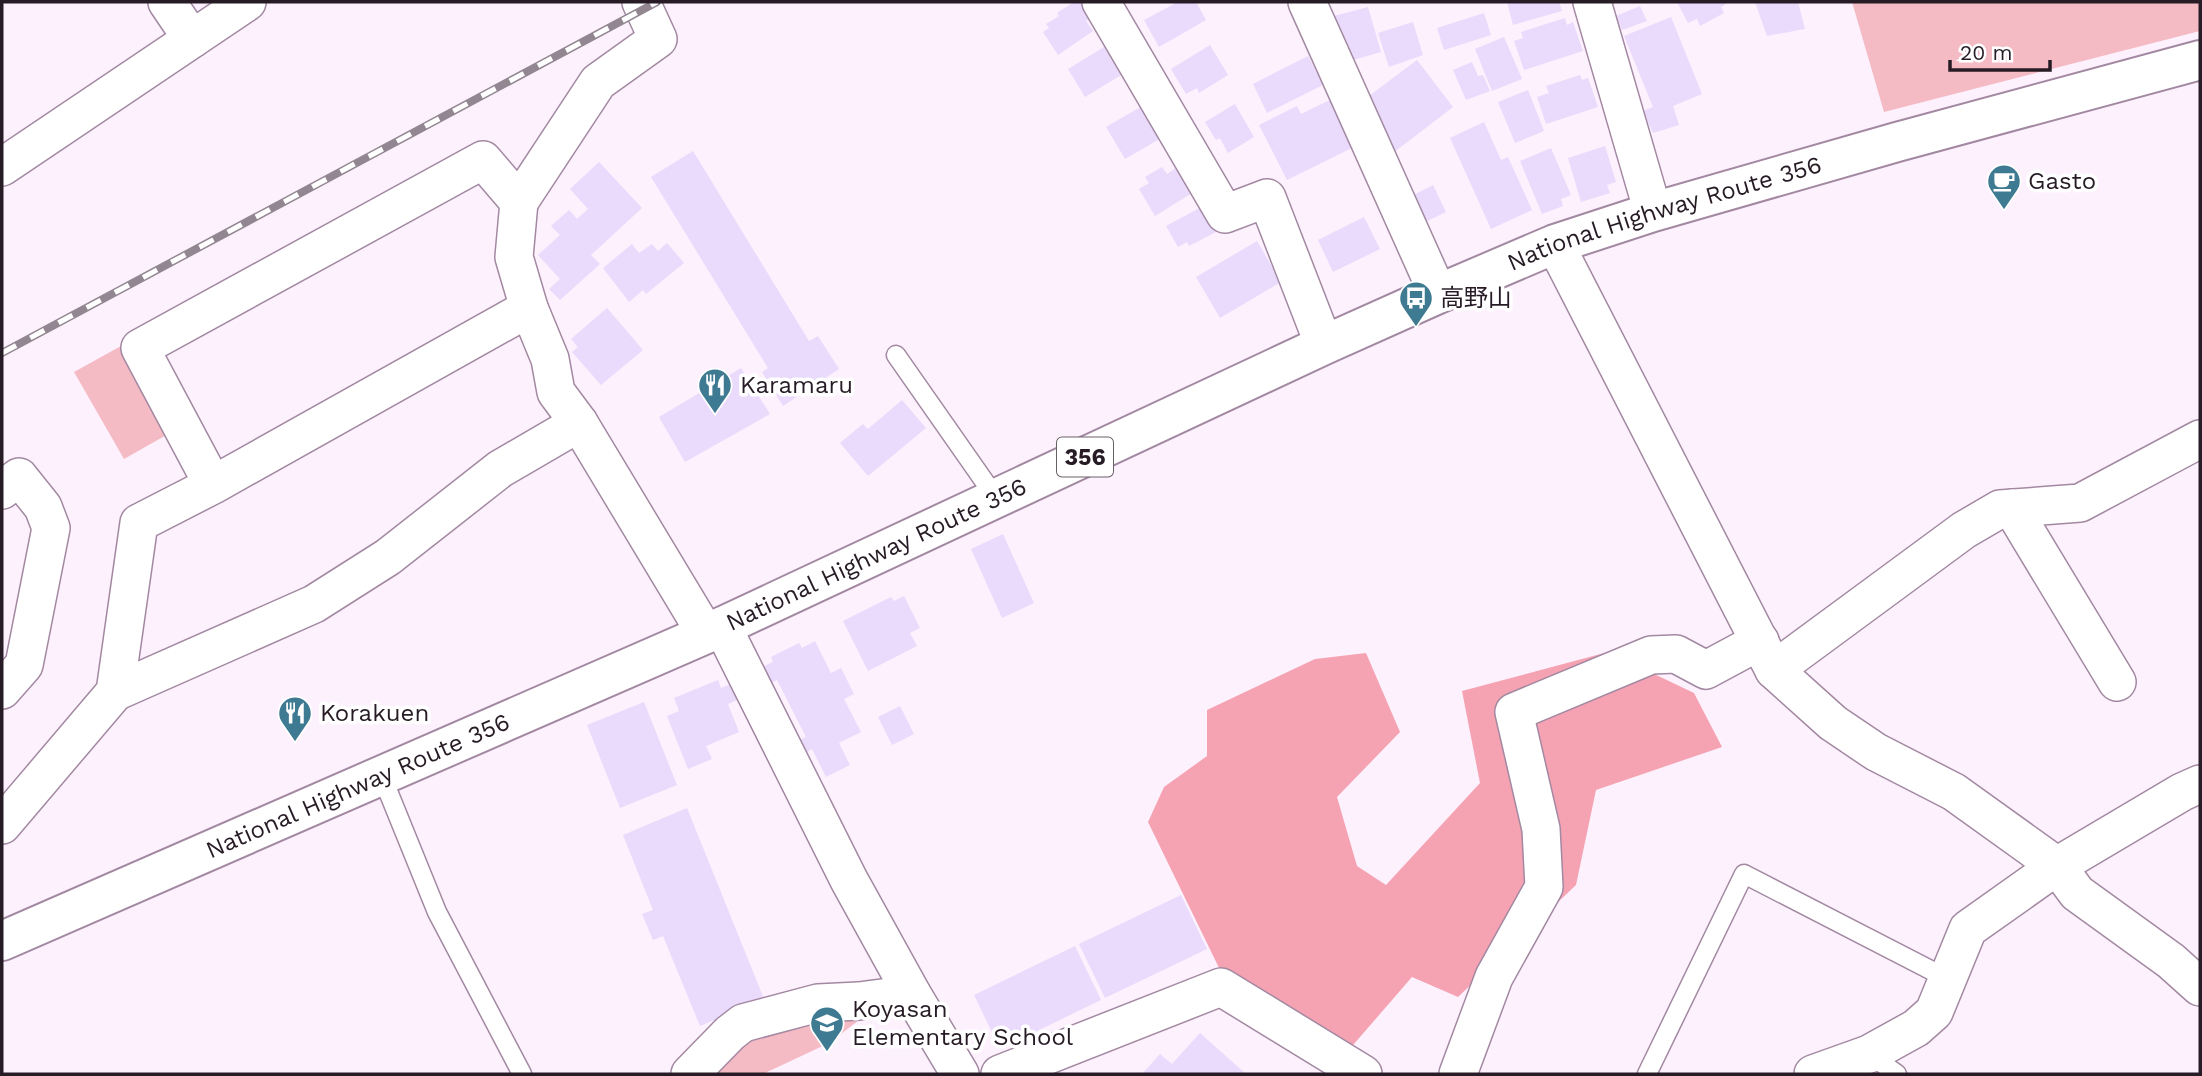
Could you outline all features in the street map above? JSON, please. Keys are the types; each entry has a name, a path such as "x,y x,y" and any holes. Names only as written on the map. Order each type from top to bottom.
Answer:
{"highway":[{"name":"National Highway Route 356","path":"2,942 714,630 1324,345 1555,244 1653,212 1897,142 2200,60"}],"street":[{"path":"167,2 192,39"},
{"path":"2,167 247,2"},
{"path":"641,2 658,38 598,82 519,202 514,257 529,308 550,359 556,392 714,630 912,994 960,1074"},
{"path":"1101,2 1225,214 1267,198 1324,345"},
{"path":"1307,2 1438,294"},
{"path":"1592,2 1653,212"},
{"path":"213,485 139,348 482,160 519,202"},
{"path":"1555,244 1767,655 1833,723 1876,752 1954,792 2057,866 2077,893 2171,961 2200,987"},
{"path":"114,692 139,523 213,485 529,308"},
{"path":"2,825 114,692 314,604 388,557 500,469 579,423"},
{"path":"1458,1074 1494,978 1544,887 1541,828 1514,712 1651,655 1676,654 1706,670 1767,655 2000,509 2080,503 2200,439"},
{"path":"2,490 19,477 43,507 51,528 24,665 2,690"},
{"path":"2011,508 2117,682"},
{"path":"1813,1074 1883,1064 1934,1012 1968,929 2057,866 2182,792 2200,785"},
{"path":"1000,1074 1220,987 1363,1074"},
{"path":"690,1074 743,1023 818,1003 912,994"}],"lane":[{"path":"896,355 996,498"},
{"path":"381,774 437,912 522,1074"},
{"path":"1647,1074 1744,874 1948,979"}],"shaded area":[{"path":"1852,2 2200,2 2200,31 1884,112"},
{"path":"121,346 170,433 124,459 74,372"},
{"path":"1608,652 1694,693 1722,747 1596,790 1576,885 1458,997 1412,977 1347,1052 1222,974 1148,822 1164,787 1207,756 1207,710 1315,659 1366,653 1400,732 1337,797 1357,866 1386,885 1480,783 1462,691"},
{"path":"875,1008 829,1043 763,1074 701,1074 742,1034"}],"building":[{"path":"1074,2 1082,2 1092,17 1086,21 1093,31 1058,55 1043,32 1049,28 1046,24 1059,16 1057,13"},
{"path":"1178,2 1196,2 1206,20 1159,47 1144,20"},
{"path":"1507,2 1559,2 1562,11 1513,25"},
{"path":"1677,2 1726,4 1721,7 1724,13 1700,26 1697,19 1688,23"},
{"path":"1755,2 1798,2 1805,29 1767,36"},
{"path":"1640,6 1647,21 1622,30 1616,16"},
{"path":"1368,7 1381,52 1343,63 1330,17"},
{"path":"1484,13 1491,35 1444,50 1437,28"},
{"path":"1671,17 1702,94 1673,106 1679,125 1653,133 1643,111 1653,107 1624,36"},
{"path":"1565,18 1567,25 1573,22 1583,51 1524,70 1514,41 1523,38 1521,32"},
{"path":"1413,22 1423,55 1389,67 1378,33"},
{"path":"1504,37 1522,79 1492,91 1475,49"},
{"path":"1109,44 1126,72 1085,97 1068,69"},
{"path":"1210,45 1228,75 1199,93 1197,88 1186,94 1171,69"},
{"path":"1308,56 1323,85 1267,113 1253,84"},
{"path":"1417,60 1453,107 1393,153 1357,105"},
{"path":"1472,62 1478,76 1483,75 1490,91 1466,100 1453,70"},
{"path":"1580,75 1582,80 1588,78 1598,107 1546,124 1537,97 1549,93 1546,86"},
{"path":"1528,90 1544,131 1515,143 1498,102"},
{"path":"1334,98 1358,145 1287,180 1259,125 1297,106 1301,114"},
{"path":"1235,104 1254,137 1228,153 1220,138 1216,140 1205,122"},
{"path":"1144,105 1163,137 1125,159 1106,127"},
{"path":"1484,122 1501,160 1508,157 1532,210 1491,229 1450,138"},
{"path":"1605,146 1616,182 1607,185 1610,193 1581,202 1568,158"},
{"path":"1551,148 1571,195 1561,199 1563,206 1542,214 1520,161"},
{"path":"693,151 809,341 818,336 839,369 783,406 762,372 768,368 651,177"},
{"path":"599,162 642,208 591,255 600,264 560,300 549,289 560,279 538,255 560,235 551,226 569,210 577,219 588,209 570,189"},
{"path":"1182,164 1197,190 1155,216 1139,189 1149,183 1145,177 1162,167 1167,174"},
{"path":"1433,185 1446,212 1417,226 1404,200"},
{"path":"1205,205 1218,231 1189,246 1187,242 1178,247 1166,226"},
{"path":"1364,217 1380,249 1333,272 1318,240"},
{"path":"1257,241 1281,282 1220,318 1196,277"},
{"path":"667,243 684,263 646,294 643,290 629,302 603,268 632,244 639,253 652,244 658,251"},
{"path":"607,308 643,350 601,385 572,352 578,347 571,339"},
{"name":"Karamaru","path":"741,368 770,414 685,462 659,417"},
{"path":"902,400 926,428 868,476 840,443 863,424 868,429"},
{"path":"1003,534 1034,603 1002,618 971,549"},
{"path":"904,596 920,628 910,633 917,646 868,671 843,621 891,597 894,601"},
{"path":"815,641 831,673 841,668 854,694 844,699 861,732 839,743 850,765 826,777 812,749 806,753 799,740 806,737 777,680 769,684 760,668 773,662 771,657 799,643 802,648"},
{"path":"718,680 721,688 731,684 737,700 728,704 739,732 706,746 712,759 688,769 667,716 679,711 674,698"},
{"path":"644,702 677,785 620,808 587,725"},
{"path":"900,706 914,734 892,745 878,717"},
{"path":"687,808 764,999 700,1026 663,936 653,940 642,914 653,910 623,835"},
{"path":"1181,895 1207,949 1105,998 1079,944"},
{"path":"1075,946 1101,1000 1000,1049 974,995"},
{"path":"1200,1033 1246,1074 1142,1074 1160,1054 1172,1064"}],"railway":[{"path":"2,353 657,2"}],"place":[{"name":"Gasto","path":"2004,211"},
{"name":"高野山","path":"1416,328"},
{"name":"Karamaru","path":"715,415"},
{"name":"Korakuen","path":"295,743"},
{"name":"Koyasan Elementary School","path":"827,1053"}]}
